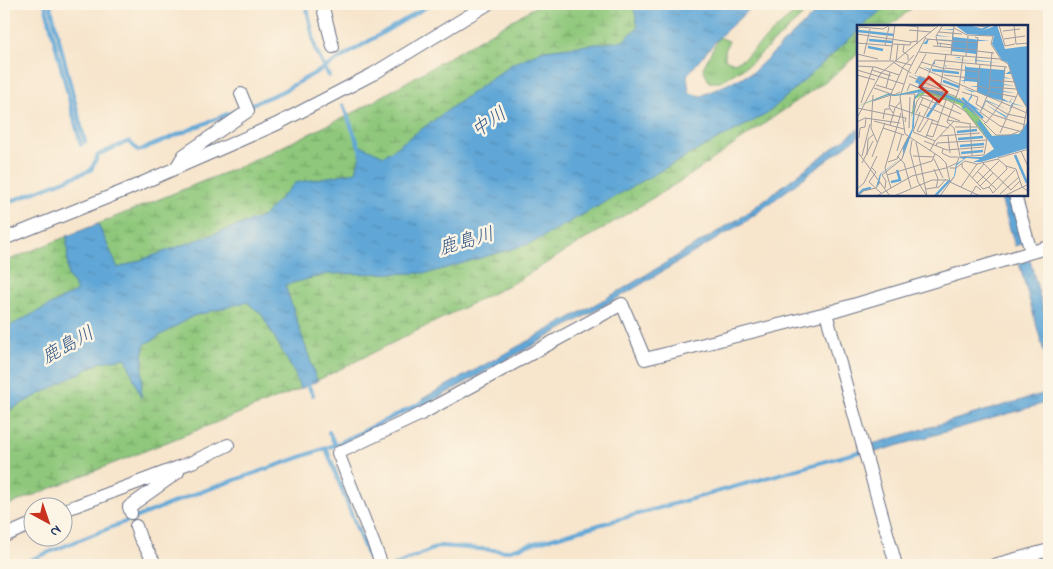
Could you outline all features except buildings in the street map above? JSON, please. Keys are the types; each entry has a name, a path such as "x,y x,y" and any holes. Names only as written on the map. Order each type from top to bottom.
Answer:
{"street":[{"path":"322,4 333,47"},
{"path":"4,239 126,190 277,124 364,78 488,4"},
{"path":"176,168 184,155 248,111 241,94"},
{"path":"1015,196 1031,252"},
{"path":"378,564 338,453 421,414 622,304 645,359 826,314 1049,247"},
{"path":"826,314 896,565"},
{"path":"72,508 192,462 228,445"},
{"path":"131,512 129,507 192,462"},
{"path":"136,526 140,538 156,565"},
{"path":"4,536 22,528"},
{"path":"994,565 1049,550"}],"green space":[{"path":"540,4 712,4 460,124 4,358 4,262 246,164 357,111"},
{"path":"804,4 815,4 750,64 720,82 709,82 703,68 719,37 729,41 725,51 725,59 734,63 743,59"},
{"path":"869,4 917,4 891,25 857,25 857,55 830,78 692,174 517,281 300,389 32,496 22,496 22,500 4,507 4,398 264,271 520,234"}],"water":[{"path":"633,4 755,4 719,37 687,75 689,93 701,96 752,73 825,4 888,4 864,25 857,25 857,32 767,114 703,147 532,243 429,273 327,274 285,285 317,381 300,389 295,374 262,315 247,302 193,316 144,345 141,398 126,358 101,362 4,413 4,329 77,291 68,276 67,236 98,224 118,268 262,217 295,183 356,172 362,146 384,156 512,64 544,50 623,41 638,27"},
{"path":"857,130 857,138 745,222 623,295 425,405 422,399 621,290 743,216"},
{"path":"1000,196 1010,196 1024,243 1015,246"},
{"path":"1030,260 1049,331 1049,370 1019,263"},
{"path":"1049,392 1049,402 872,453 869,445"}],"waterway":[{"path":"4,7 13,4"},
{"path":"45,4 81,145"},
{"path":"50,4 85,142"},
{"path":"306,4 316,51 329,76"},
{"path":"4,204 91,170 98,155 129,141 138,151 281,92 431,4"},
{"path":"343,105 362,154"},
{"path":"306,381 313,395"},
{"path":"17,565 195,494 335,445 427,400"},
{"path":"329,432 335,445"},
{"path":"326,448 371,565"},
{"path":"395,565 440,546 506,551 862,451"}],"water label":[{"name":"中川","path":"488,121"},
{"name":"鹿島川","path":"466,240"},
{"name":"鹿島川","path":"67,344"}]}
